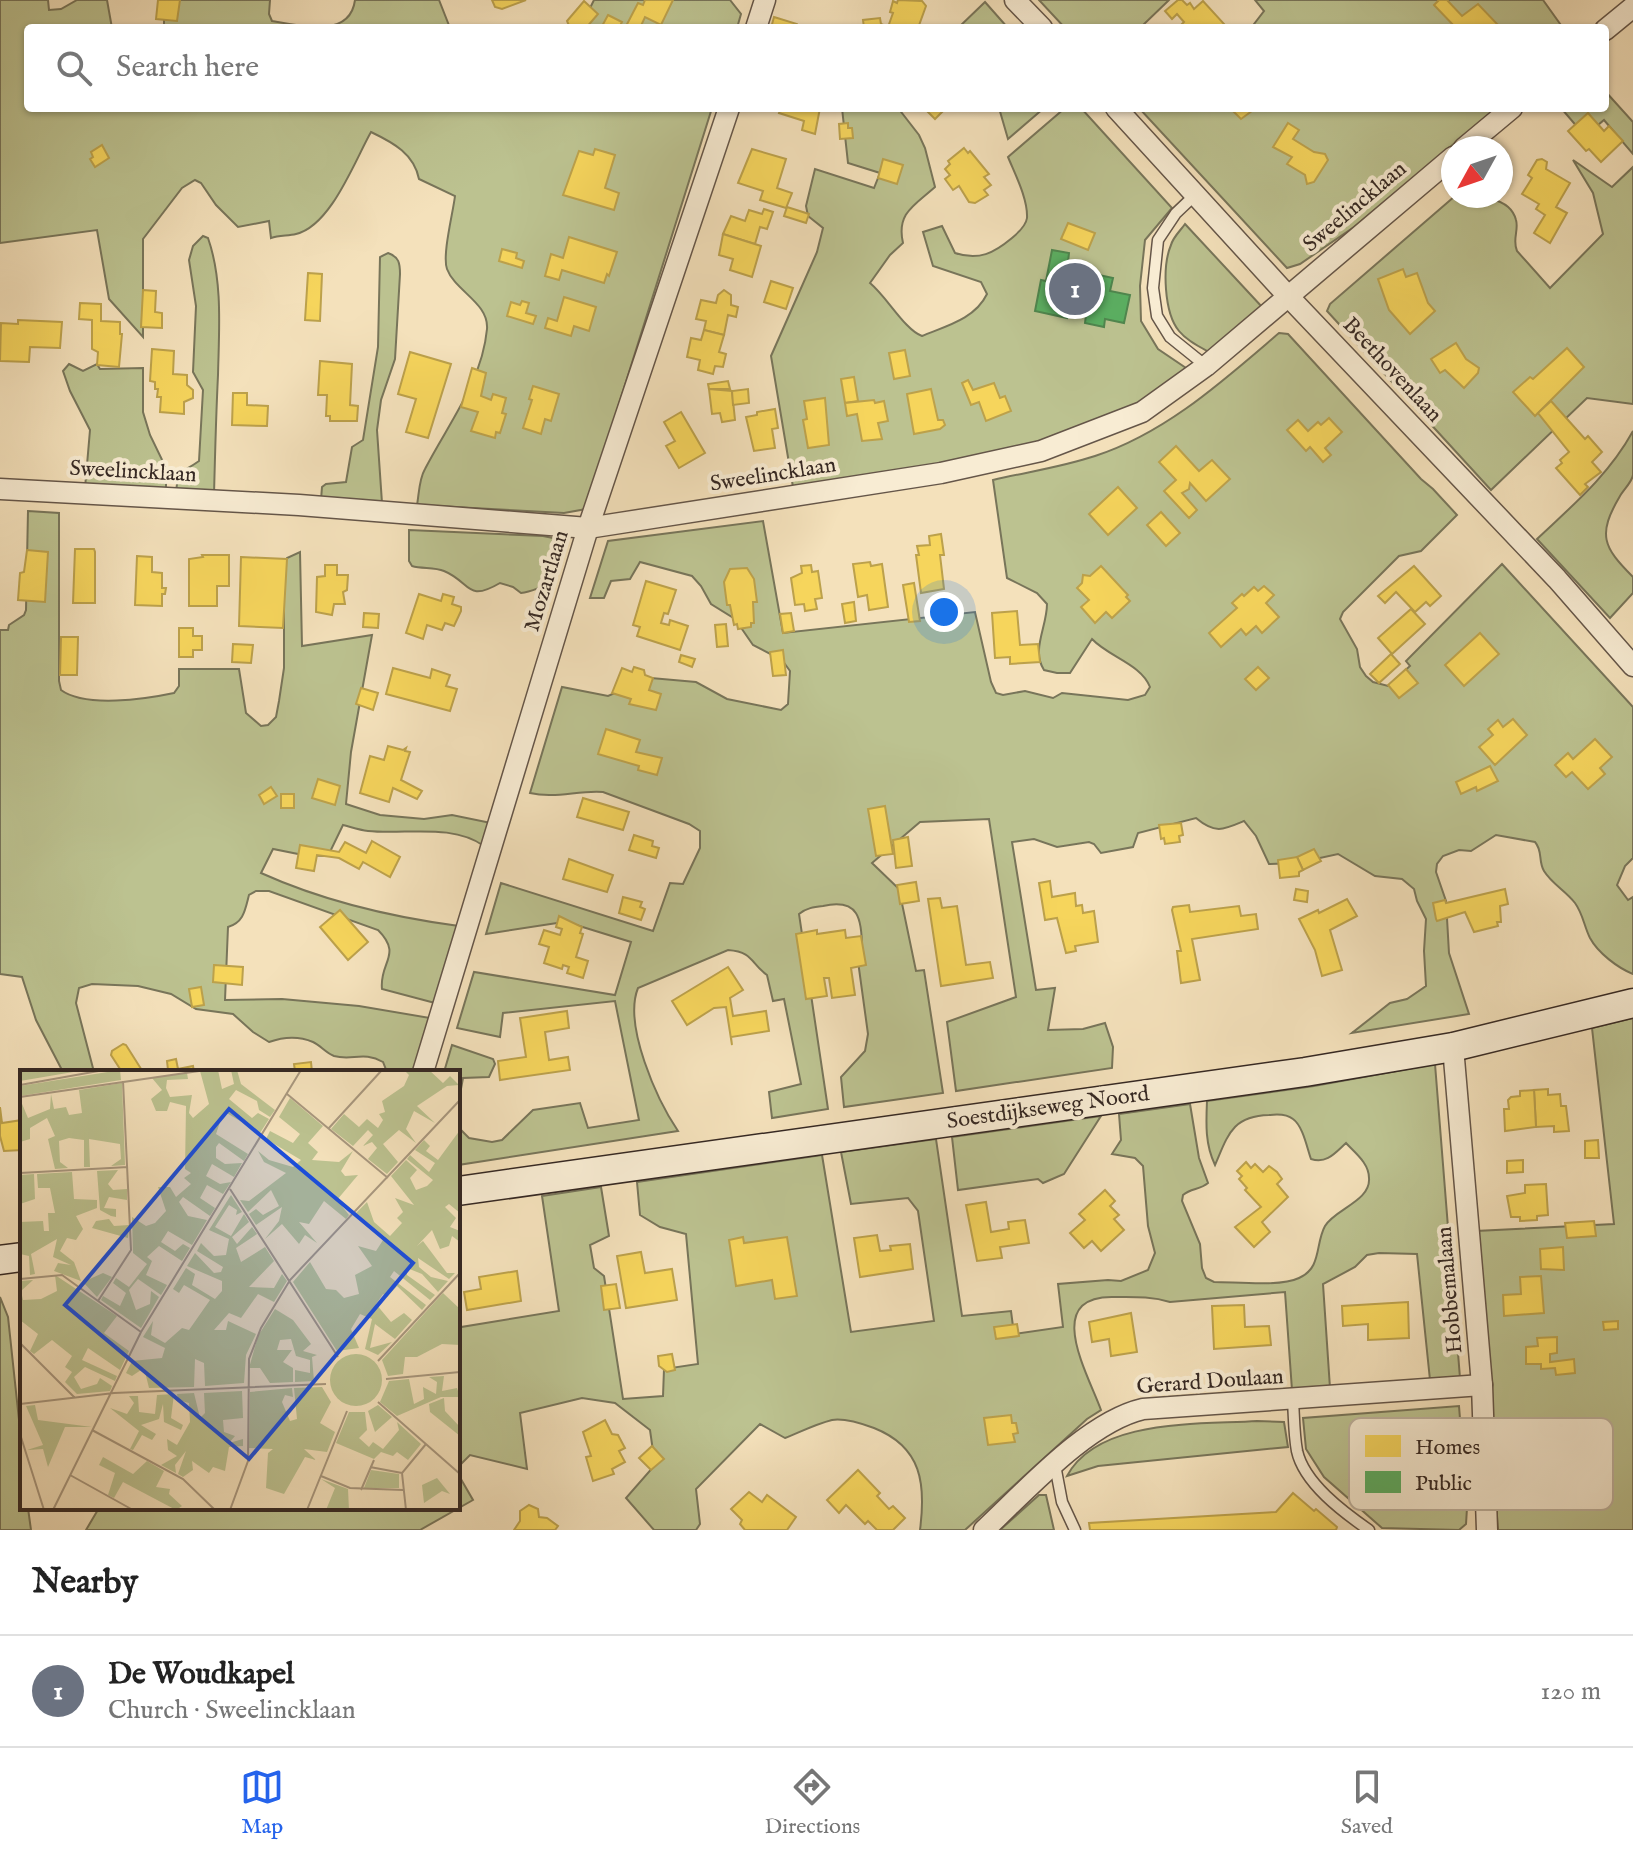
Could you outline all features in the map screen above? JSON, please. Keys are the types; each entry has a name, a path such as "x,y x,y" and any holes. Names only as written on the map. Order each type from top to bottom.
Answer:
{"main road":[{"name":"Soestdijkseweg Noord","path":"460,1191 1305,1072 1453,1047 1633,1003"},
{"path":"0,1260 20,1257"}],"street":[{"path":"757,24 765,0"},
{"path":"1015,0 1038,24"},
{"path":"1609,27 1633,7"},
{"name":"Mozartlaan","path":"424,1070 588,528 728,112"},
{"name":"Beethovenlaan","path":"1120,112 1287,295 1557,579 1633,666"},
{"path":"1478,136 1507,112"},
{"name":"Sweelincklaan","path":"0,489 299,505 588,528 941,473 1041,451 1142,412 1206,366 1441,167"},
{"name":"Hobbemalaan","path":"1453,1047 1483,1418"},
{"name":"Gerard Doulaan","path":"984,1530 1092,1431 1122,1414 1143,1409 1482,1385"},
{"name":"Hobbemalaan","path":"1486,1510 1487,1530"}],"lane":[{"path":"1196,194 1176,213 1158,240 1153,288 1157,316 1170,337 1206,366"},
{"path":"1293,1400 1297,1453 1307,1471 1336,1503 1369,1530"},
{"path":"1055,1465 1062,1502 1075,1530"}],"green space":[{"path":"0,0 48,0 49,10 61,9 77,0 107,0 111,24 24,24 24,112 711,112 586,509 564,513 417,505 423,473 463,402 478,367 484,348 486,320 477,304 447,269 447,244 455,196 419,179 408,156 371,132 331,206 309,228 296,234 271,238 269,221 238,227 216,205 201,183 195,180 182,188 143,239 143,337 109,299 97,230 0,243"},
{"path":"164,0 270,0 272,21 290,24 164,24"},
{"path":"355,0 439,0 448,24 336,24 351,12"},
{"path":"594,0 730,0 741,14 738,24 582,24"},
{"path":"1039,0 1169,0 1144,24 1061,24"},
{"path":"1255,0 1543,0 1560,24 1254,24 1264,11"},
{"path":"985,2 1004,24 962,24"},
{"path":"1609,95 1633,122 1633,154 1604,120 1585,136 1564,112 1609,112"},
{"path":"842,112 901,112 925,148 935,187 909,210 902,224 903,243 870,283 909,327 922,336 967,316 987,294 981,282 933,266 923,232 942,226 955,253 964,255 986,254 1005,243 1021,229 1027,218 1023,195 1008,157 1060,112 1085,112 1172,208 1145,240 1140,286 1141,321 1158,349 1189,370 1145,403 993,456 793,487 771,356 817,252 823,228 808,216 806,206 815,169 874,188 880,173 848,163"},
{"path":"1000,112 1039,112 1008,139"},
{"path":"1143,112 1492,112 1463,136 1441,136 1441,155 1354,227 1300,264 1287,268"},
{"path":"1573,160 1612,187 1633,167 1633,404 1587,398 1491,490 1327,311 1330,304 1441,208 1509,208 1516,220 1517,251 1550,288 1603,234 1593,193"},
{"path":"1185,224 1263,308 1211,353 1179,331 1170,313 1166,277 1168,254 1173,239"},
{"path":"203,236 208,238 213,254 219,306 214,495 176,493 179,475 199,461 203,390 193,372 196,306 189,260 193,246"},
{"path":"388,253 398,261 400,274 395,359 381,400 377,430 382,503 321,500 322,487 326,484 346,482 352,447 363,440 378,347 380,257"},
{"path":"1279,333 1288,334 1457,515 1421,551 1399,556 1343,612 1340,619 1357,649 1360,667 1373,682 1388,686 1410,666 1406,661 1502,564 1633,707 1633,858 1625,866 1617,885 1628,900 1633,897 1633,974 1609,959 1594,944 1575,903 1544,871 1535,842 1496,835 1471,851 1459,850 1443,856 1437,864 1436,872 1446,901 1449,953 1469,1014 1352,1033 1390,1003 1407,999 1426,986 1426,919 1414,889 1402,879 1375,876 1338,854 1297,863 1269,864 1256,836 1244,821 1219,829 1196,818 1138,833 1133,847 1101,853 1089,842 1057,847 1034,839 1012,842 1036,990 1055,988 1048,1030 1083,1029 1105,1023 1113,1047 1112,1068 956,1091 947,1022 1016,997 989,819 920,822 872,863 899,889 916,971 924,970 943,1093 844,1107 841,1077 865,1051 868,1034 857,954 862,949 859,920 851,908 835,904 807,909 799,914 828,1109 772,1118 769,1092 801,1084 784,999 773,1001 767,975 743,953 728,950 638,988 635,1022 644,1062 678,1131 460,1165 460,1129 469,1138 492,1142 502,1140 533,1110 580,1103 588,1128 639,1120 615,1001 503,1013 500,1037 457,1028 474,972 615,995 631,942 573,924 557,923 486,934 501,883 653,931 670,883 683,884 700,848 700,831 689,824 603,792 530,793 562,687 608,696 651,678 696,682 727,699 781,710 788,704 790,671 782,660 753,645 735,619 711,604 692,576 640,562 630,579 611,581 604,598 590,598 608,541 763,521 783,633 975,612 996,693 1003,695 1025,691 1053,698 1062,693 1128,700 1145,695 1150,687 1146,679 1092,639 1070,673 1044,670 1039,646 1047,604 1037,593 1007,578 993,480 1083,460 1121,446 1193,404"},
{"path":"69,364 83,371 97,364 100,369 143,368 143,412 166,468 166,492 85,488 90,430 63,371"},
{"path":"1633,431 1633,475 1613,509 1606,531 1615,557 1633,577 1633,593 1610,618 1537,539 1602,476"},
{"path":"28,511 59,513 59,681 61,690 72,696 100,700 148,698 174,693 179,686 179,669 239,669 246,713 261,726 268,725 276,717 284,668 284,564 287,558 300,552 302,646 372,635 351,752 346,804 380,815 424,819 452,815 491,823 484,846 471,839 443,832 382,832 343,825 328,856 273,849 261,873 358,907 459,926 435,1003 382,989 389,946 378,930 269,891 256,891 249,895 241,919 228,927 225,1000 282,999 359,1006 430,1018 414,1070 386,1070 383,1062 376,1059 334,1056 316,1043 302,1039 285,1038 269,1042 233,1014 196,1009 171,994 138,986 92,984 79,988 76,1003 93,1070 62,1070 36,1020 22,977 0,974 0,630 8,630 9,625 24,615"},
{"path":"409,530 543,536 563,540 564,548 555,583 521,593 500,583 489,589 474,591 444,571 412,566 409,561"},
{"path":"1633,1018 1633,1530 1498,1530 1497,1510 1613,1510 1613,1418 1490,1418 1476,1231 1614,1224 1592,1028"},
{"path":"452,1045 493,1059 495,1064 489,1077 463,1078 460,1094 460,1070 445,1070"},
{"path":"1435,1064 1460,1378 1430,1380 1417,1254 1379,1253 1367,1255 1355,1267 1323,1284 1330,1388 1292,1390 1285,1292 1170,1302 1135,1297 1092,1300 1079,1309 1075,1323 1076,1340 1101,1410 1087,1419 965,1530 920,1530 921,1483 911,1456 890,1436 870,1426 842,1420 832,1420 785,1438 760,1424 696,1489 700,1524 696,1530 654,1530 626,1498 655,1465 650,1430 615,1403 582,1398 520,1413 527,1469 470,1455 460,1465 460,1322 461,1327 559,1311 542,1196 601,1187 609,1236 590,1245 594,1268 604,1276 623,1399 663,1396 664,1369 698,1364 686,1234 660,1227 640,1215 637,1182 822,1155 851,1332 934,1321 918,1211 908,1198 851,1204 841,1152 936,1139 962,1316 1011,1311 1014,1334 1063,1327 1058,1284 1121,1281 1148,1270 1155,1253 1148,1226 1143,1166 1135,1158 1112,1154 1121,1140 1119,1114 1190,1104 1199,1158 1208,1183 1183,1195 1182,1201 1200,1244 1206,1278 1214,1282 1258,1283 1291,1281 1306,1274 1315,1262 1325,1226 1364,1193 1369,1178 1367,1168 1346,1143 1326,1159 1311,1159 1296,1122 1288,1116 1279,1115 1257,1116 1239,1123 1228,1136 1215,1165 1206,1126 1207,1101"},
{"path":"1101,1116 1064,1174 1043,1183 1038,1179 958,1190 952,1137"},
{"path":"0,1297 8,1317 20,1429 20,1510 28,1510 31,1530 0,1530"},
{"path":"1459,1406 1460,1418 1349,1418 1349,1499 1324,1477 1306,1449 1303,1418"},
{"path":"1284,1422 1288,1447 1098,1466 1067,1476 1082,1457 1125,1434 1180,1425"},
{"path":"460,1477 473,1500 460,1507"},
{"path":"1039,1495 1046,1495 1054,1530 1000,1530"},
{"path":"98,1510 455,1510 420,1530 86,1530"},
{"path":"1362,1510 1467,1510 1466,1524 1459,1530 1382,1528"}],"building: Homes":[{"path":"158,0 180,0 177,21 156,19"},
{"path":"492,0 526,0 502,9 495,7"},
{"path":"645,0 673,0 661,24 645,17 642,24 627,24 638,3 643,5"},
{"path":"898,0 922,1 926,6 919,24 889,24 893,1 897,3"},
{"path":"1178,0 1187,5 1190,3 1194,9 1203,1 1224,24 1182,24 1184,22 1177,14 1172,19 1165,11"},
{"path":"1439,0 1447,0 1462,16 1478,4 1497,24 1452,24 1434,5"},
{"path":"584,1 598,14 589,24 568,24 567,21"},
{"path":"608,15 622,22 621,24 603,24"},
{"path":"774,17 797,24 772,24"},
{"path":"880,18 881,24 864,24 863,20"},
{"path":"819,112 815,134 802,130 804,121 779,113"},
{"path":"928,112 942,112 935,119"},
{"path":"1234,112 1251,112 1241,119"},
{"path":"1588,113 1604,131 1609,126 1623,141 1601,162 1568,131"},
{"path":"848,123 853,138 840,139 839,124"},
{"path":"1288,123 1299,130 1293,139 1314,152 1325,154 1328,160 1314,182 1307,184 1305,175 1287,164 1292,157 1273,147"},
{"path":"102,145 109,158 95,167 90,159 93,157 91,152"},
{"path":"964,148 989,174 984,177 991,185 984,190 988,195 975,203 969,202 959,186 953,190 945,179 950,175 945,169 950,164 948,161"},
{"path":"595,149 615,155 605,188 619,193 614,210 563,195 579,151 593,155"},
{"path":"752,149 786,159 777,188 792,193 786,208 760,200 763,191 738,183"},
{"path":"883,159 903,165 897,184 878,178"},
{"path":"1537,160 1547,162 1546,169 1570,183 1556,207 1567,213 1550,243 1534,233 1545,215 1536,209 1539,204 1522,194 1532,178 1528,175"},
{"path":"787,207 809,214 806,223 784,216"},
{"path":"764,209 773,212 767,229 760,227 755,244 723,234 731,216 745,221 749,210 762,214"},
{"path":"1068,223 1095,233 1088,250 1061,239"},
{"path":"723,234 761,246 752,277 730,270 733,259 719,255"},
{"path":"569,237 617,252 604,283 562,270 559,280 545,276 551,254 563,258"},
{"path":"502,249 517,253 516,258 524,261 522,268 499,261"},
{"path":"1403,269 1406,277 1417,273 1428,303 1435,311 1410,334 1389,310 1378,279"},
{"path":"308,273 322,274 320,321 305,320"},
{"path":"771,281 793,288 786,309 764,302"},
{"path":"143,290 156,291 155,312 162,313 162,328 141,327"},
{"path":"724,290 731,295 731,305 738,307 736,317 728,315 724,335 704,330 706,321 696,319 701,300 716,303 718,295"},
{"path":"564,297 596,307 589,331 574,326 571,336 545,328 548,318 557,321"},
{"path":"522,301 529,303 526,313 536,316 533,324 507,316 511,302 520,305"},
{"path":"80,303 101,304 101,321 120,322 119,367 97,365 98,352 92,349 92,320 79,319"},
{"path":"18,320 62,322 60,348 30,347 29,362 0,361 1,323 18,324"},
{"path":"704,330 724,335 719,352 726,354 723,367 715,366 713,374 698,370 700,360 687,357 691,338 701,340"},
{"path":"1456,343 1466,359 1479,368 1464,388 1445,370 1440,373 1431,359"},
{"path":"1567,348 1584,367 1535,416 1513,392 1530,377 1533,379"},
{"path":"152,349 174,351 173,374 187,375 187,385 193,390 193,398 184,402 184,414 160,412 161,397 157,397 155,382 150,381"},
{"path":"905,350 910,376 894,379 889,353"},
{"path":"410,352 451,364 428,438 406,432 416,399 398,394"},
{"path":"320,361 352,364 350,405 358,406 357,421 330,421 330,416 326,416 327,395 318,395"},
{"path":"472,368 486,373 481,396 491,400 493,394 506,398 502,413 506,414 500,433 496,432 495,438 471,431 478,412 461,407"},
{"path":"854,377 858,401 845,403 841,379"},
{"path":"968,380 973,390 994,383 1000,398 1005,396 1011,411 986,421 979,402 971,405 962,383"},
{"path":"728,381 730,389 709,389 708,384"},
{"path":"533,386 559,394 551,421 545,419 541,434 523,428"},
{"path":"709,389 732,391 735,420 722,422 720,413 712,414"},
{"path":"748,389 749,403 733,405 732,391"},
{"path":"931,389 938,420 943,420 945,425 940,429 914,434 907,394"},
{"path":"233,393 247,393 247,405 268,406 267,426 232,425"},
{"path":"825,398 829,445 808,448 803,420 807,419 804,401"},
{"path":"874,400 875,403 884,401 888,421 878,423 882,439 862,441 857,414 847,416 845,403"},
{"path":"1551,401 1585,439 1588,436 1602,452 1592,462 1601,472 1585,484 1588,487 1580,495 1556,468 1569,452 1538,413"},
{"path":"775,409 778,428 772,429 775,448 754,451 746,417"},
{"path":"681,412 705,453 679,468 666,446 675,441 664,422"},
{"path":"1329,418 1342,432 1325,448 1331,455 1323,462 1310,447 1306,451 1287,430 1298,420 1308,431"},
{"path":"1176,446 1199,471 1212,460 1230,479 1206,501 1190,483 1189,489 1182,493 1197,510 1189,518 1164,491 1176,480 1159,462"},
{"path":"1118,487 1137,508 1108,535 1089,514"},
{"path":"1161,512 1180,533 1166,546 1147,525"},
{"path":"941,534 944,589 921,593 917,546 930,545 929,536"},
{"path":"75,549 94,549 95,603 73,603"},
{"path":"27,550 48,552 45,602 18,600 20,573 24,572"},
{"path":"202,555 229,555 229,586 217,586 217,606 189,606 189,559"},
{"path":"137,556 152,557 152,572 162,573 162,588 166,588 165,594 162,594 162,606 135,605"},
{"path":"241,557 287,559 283,628 239,626"},
{"path":"870,562 871,566 882,564 888,607 869,610 867,595 858,597 853,564"},
{"path":"325,565 337,565 337,575 348,575 347,590 343,592 345,604 334,604 332,615 316,612 317,577 325,576"},
{"path":"811,565 812,572 818,571 822,598 815,599 817,609 805,611 804,604 795,605 791,578 802,573 801,566"},
{"path":"1101,566 1130,601 1112,618 1106,612 1095,623 1081,607 1089,600 1077,588 1082,583 1083,575 1090,576"},
{"path":"1414,566 1441,596 1430,606 1426,602 1415,612 1396,592 1385,603 1378,596"},
{"path":"747,568 754,579 757,602 753,602 754,623 751,627 738,629 737,624 734,625 730,605 727,605 724,582 730,569"},
{"path":"646,581 676,590 668,614 664,613 661,623 669,625 670,620 688,626 680,650 637,636 640,627 633,625"},
{"path":"914,583 920,621 909,622 903,585"},
{"path":"1264,586 1274,595 1266,603 1279,617 1262,633 1256,626 1246,635 1241,629 1221,647 1209,633 1237,608 1232,603 1242,594 1244,596 1254,587 1258,591"},
{"path":"419,594 441,601 443,594 454,597 452,604 461,607 461,611 454,626 445,623 442,630 427,625 423,639 406,633"},
{"path":"854,602 856,621 845,623 842,604"},
{"path":"1411,609 1425,624 1392,654 1378,638"},
{"path":"1017,611 1020,645 1038,644 1040,662 1010,664 1010,657 995,658 992,613"},
{"path":"364,613 379,614 378,628 363,627"},
{"path":"791,613 794,631 783,633 780,614"},
{"path":"726,624 728,646 717,647 715,625"},
{"path":"179,628 193,628 193,636 202,636 202,650 193,650 193,657 179,657"},
{"path":"1480,633 1499,654 1464,686 1445,665"},
{"path":"61,637 78,637 77,675 60,675"},
{"path":"233,644 253,645 251,663 232,662"},
{"path":"783,650 786,675 773,676 770,652"},
{"path":"1391,654 1400,664 1379,683 1370,674"},
{"path":"681,655 695,659 692,667 679,662"},
{"path":"634,667 644,670 645,675 653,678 649,690 661,694 656,710 629,704 631,699 612,693 622,668 632,672"},
{"path":"1258,667 1269,678 1256,690 1245,679"},
{"path":"393,668 430,678 432,669 450,675 446,686 457,689 450,711 386,694"},
{"path":"1406,669 1418,683 1399,698 1388,685"},
{"path":"361,688 378,693 373,710 356,704"},
{"path":"1513,719 1527,735 1495,765 1479,747 1493,735 1488,729 1498,720 1503,727"},
{"path":"606,729 640,740 636,752 662,758 657,775 638,770 639,766 598,754"},
{"path":"1595,739 1612,757 1600,768 1605,774 1588,789 1572,772 1566,777 1555,765 1568,753 1573,759"},
{"path":"388,746 406,748 405,751 410,752 401,780 422,791 417,799 393,788 389,802 360,793 370,756 384,760"},
{"path":"1490,766 1498,781 1477,791 1476,787 1461,794 1456,782"},
{"path":"318,779 340,786 335,805 312,798"},
{"path":"271,787 277,796 264,804 259,795"},
{"path":"281,794 294,794 294,808 281,808"},
{"path":"583,798 629,812 623,830 577,817"},
{"path":"885,806 893,854 876,856 868,809"},
{"path":"1181,823 1183,835 1179,836 1180,842 1165,844 1159,825"},
{"path":"634,835 653,841 652,846 659,848 656,858 629,850"},
{"path":"908,837 912,866 896,868 893,840"},
{"path":"372,841 400,857 390,877 363,862 359,869 339,858 317,855 314,871 296,868 300,845 339,852 345,842 366,853"},
{"path":"1314,849 1321,861 1303,870 1297,857"},
{"path":"1297,857 1303,870 1299,876 1280,878 1278,860"},
{"path":"569,859 613,875 607,892 563,879"},
{"path":"1050,881 1052,897 1075,893 1076,906 1082,905 1083,913 1094,911 1098,942 1075,946 1076,951 1066,953 1057,918 1045,920 1039,883"},
{"path":"916,882 919,901 900,904 897,885"},
{"path":"1296,889 1308,891 1307,902 1294,900"},
{"path":"1505,889 1508,904 1500,906 1501,922 1497,922 1498,926 1474,932 1465,912 1436,919 1433,903 1445,900 1446,903"},
{"path":"623,897 642,902 640,907 645,909 641,920 619,913"},
{"path":"940,898 942,908 957,906 966,965 990,962 993,978 941,986 928,899"},
{"path":"1347,899 1357,916 1330,930 1342,970 1322,976 1315,950 1299,919"},
{"path":"1189,905 1190,912 1239,906 1241,916 1256,914 1258,929 1192,939 1200,980 1181,983 1177,951 1181,951 1172,910 1173,907"},
{"path":"340,910 368,942 348,960 320,927"},
{"path":"559,916 582,927 576,957 588,961 583,978 567,973 569,967 563,965 562,969 544,963 549,947 539,944 544,930 560,935 562,929 556,927"},
{"path":"817,930 817,934 845,930 846,938 861,936 866,965 851,968 855,995 832,998 829,978 824,978 827,996 806,999 796,934"},
{"path":"214,965 243,967 242,985 213,982"},
{"path":"728,967 743,990 730,998 733,1016 766,1011 769,1031 731,1037 732,1045 726,1007 714,1008 687,1025 672,1001"},
{"path":"201,987 204,1005 192,1007 189,989"},
{"path":"567,1011 569,1028 545,1032 549,1060 568,1057 570,1070 500,1080 498,1061 526,1057 520,1018"},
{"path":"126,1045 142,1070 121,1070 111,1055 112,1051"},
{"path":"176,1059 178,1069 193,1066 194,1070 168,1070 167,1061"},
{"path":"311,1062 312,1070 295,1070 294,1064"},
{"path":"1548,1089 1548,1095 1560,1094 1561,1106 1566,1106 1569,1131 1554,1132 1554,1126 1536,1127 1534,1090"},
{"path":"1534,1090 1536,1127 1505,1131 1504,1109 1509,1109 1508,1100 1520,1096 1520,1091"},
{"path":"0,1107 2,1123 20,1120 20,1150 4,1151 0,1136"},
{"path":"1598,1140 1599,1158 1585,1158 1585,1141"},
{"path":"1523,1160 1523,1172 1507,1173 1507,1161"},
{"path":"1246,1162 1251,1168 1255,1164 1263,1172 1269,1166 1277,1172 1282,1179 1277,1184 1288,1197 1262,1222 1270,1232 1254,1247 1235,1227 1261,1207 1239,1179 1242,1176 1237,1171"},
{"path":"1546,1184 1548,1215 1537,1216 1537,1220 1520,1221 1520,1217 1511,1217 1507,1196 1525,1193 1525,1185"},
{"path":"1105,1190 1115,1201 1110,1206 1119,1215 1114,1219 1124,1230 1101,1251 1092,1241 1084,1248 1070,1233 1085,1220 1079,1214"},
{"path":"986,1202 991,1232 1009,1229 1008,1222 1025,1220 1029,1243 1000,1247 1002,1258 977,1261 966,1205"},
{"path":"1594,1221 1596,1236 1567,1238 1565,1223"},
{"path":"877,1235 880,1251 891,1250 890,1246 910,1244 913,1269 860,1277 854,1238"},
{"path":"743,1237 744,1243 787,1237 797,1296 775,1299 772,1280 736,1286 729,1240"},
{"path":"1563,1247 1564,1270 1541,1269 1540,1249"},
{"path":"641,1252 645,1273 672,1269 677,1300 626,1308 617,1256"},
{"path":"517,1271 521,1301 467,1310 464,1292 481,1289 479,1277"},
{"path":"1541,1276 1544,1313 1504,1316 1503,1295 1521,1294 1520,1277"},
{"path":"616,1284 620,1308 604,1310 601,1286"},
{"path":"1408,1302 1409,1338 1368,1340 1368,1324 1343,1326 1342,1306"},
{"path":"1244,1305 1245,1327 1269,1326 1271,1345 1214,1349 1212,1306"},
{"path":"1131,1313 1137,1352 1111,1356 1109,1339 1092,1342 1089,1322"},
{"path":"1618,1321 1618,1329 1604,1330 1603,1322"},
{"path":"1017,1324 1019,1336 996,1339 994,1327"},
{"path":"1557,1337 1557,1353 1550,1354 1550,1362 1574,1359 1575,1373 1556,1375 1555,1368 1541,1369 1541,1364 1526,1364 1526,1347 1538,1346 1537,1338"},
{"path":"672,1354 675,1370 667,1372 659,1366 658,1356"},
{"path":"1011,1415 1018,1433 1013,1434 1015,1442 988,1445 984,1418"},
{"path":"605,1420 612,1434 618,1435 625,1448 619,1451 625,1462 612,1469 614,1474 593,1481 586,1457 591,1456 583,1432"},
{"path":"652,1446 664,1459 651,1470 639,1458"},
{"path":"858,1470 880,1493 877,1496 889,1509 893,1506 905,1518 893,1530 877,1530 868,1521 865,1524 846,1505 839,1513 827,1500"},
{"path":"749,1492 762,1502 767,1495 796,1517 787,1530 745,1530 740,1524 742,1520 731,1509"},
{"path":"1293,1493 1337,1527 1336,1530 1090,1530 1089,1523 1276,1512"},
{"path":"529,1505 538,1509 539,1517 547,1518 558,1526 555,1530 514,1530 520,1521 520,1511"}],"building: Public":[{"path":"1052,250 1069,253 1068,262 1078,264 1071,286 1072,283 1091,287 1094,274 1113,278 1110,291 1130,295 1124,323 1105,319 1104,327 1085,323 1086,315 1068,312 1067,318 1035,311 1041,280 1046,281"}],"place":[{"name":"De Woudkapel","path":"1075,289"}]}
